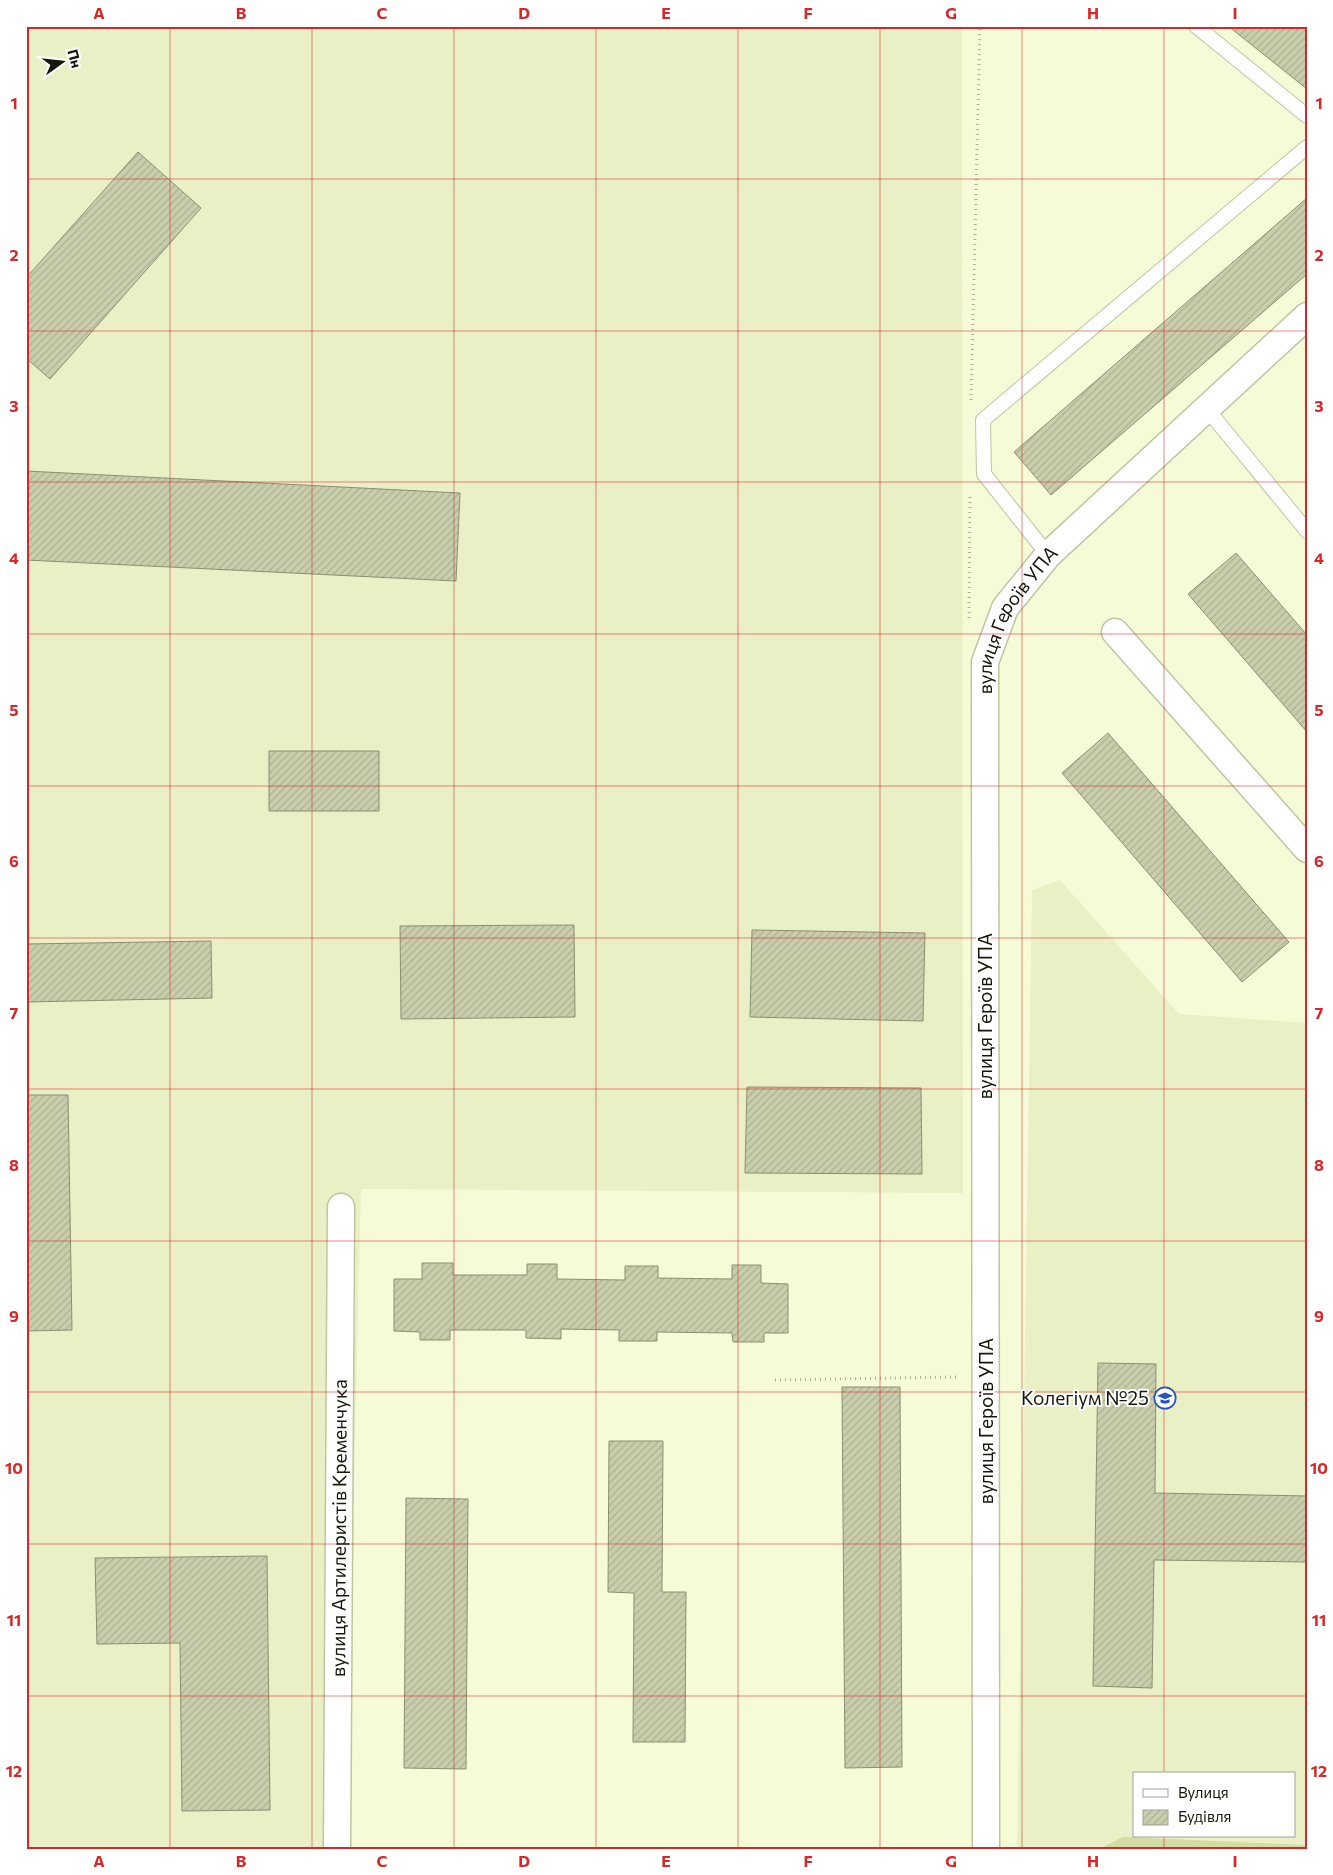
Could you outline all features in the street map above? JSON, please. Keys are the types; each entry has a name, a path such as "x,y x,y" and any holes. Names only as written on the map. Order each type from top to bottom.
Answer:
{"street":[{"name":"вулиця Героїв УПА","path":"986,1849 985,662 1005,608 1048,555 1307,316"},
{"path":"1115,632 1307,849"},
{"name":"вулиця Артилеристів Кременчука","path":"336,1849 341,1207"}],"lane":[{"path":"1196,26 1307,116"},
{"path":"1048,555 984,474 983,420 1307,147"},
{"path":"1207,409 1307,531"}],"path":[{"path":"980,26 971,419 983,420"},
{"path":"775,1380 962,1377"}],"shaded area":[{"path":"26,26 962,26 963,1193 361,1189 345,1849 26,1849"},
{"name":"Колегіум №25","path":"1060,880 1179,1014 1307,1023 1307,1849 1017,1849 1032,890"},
{"path":"1123,1837 1307,1845 1307,1849 1099,1849"}],"building":[{"path":"1228,26 1307,26 1307,89"},
{"path":"138,152 201,208 50,379 26,358 26,278"},
{"path":"1307,198 1307,274 1051,495 1014,452"},
{"path":"26,471 460,493 456,581 26,560"},
{"path":"1236,553 1307,635 1307,732 1188,594"},
{"path":"1108,733 1289,942 1242,982 1062,773"},
{"path":"269,751 379,751 379,811 269,811"},
{"path":"574,925 575,1017 401,1019 400,926"},
{"path":"752,930 925,933 923,1021 750,1017"},
{"path":"211,941 212,998 26,1002 26,944"},
{"path":"747,1087 921,1088 922,1174 745,1173"},
{"path":"26,1095 68,1095 72,1330 26,1331"},
{"path":"422,1263 453,1263 453,1275 527,1275 527,1264 557,1264 557,1279 625,1280 625,1266 658,1266 658,1278 732,1279 732,1265 761,1265 761,1283 788,1284 788,1333 764,1333 764,1342 733,1342 732,1333 657,1332 657,1341 619,1341 619,1330 561,1329 561,1339 526,1338 526,1330 450,1330 450,1340 420,1340 420,1332 394,1331 394,1279 422,1279"},
{"path":"1098,1363 1156,1364 1155,1493 1307,1496 1307,1562 1154,1560 1152,1688 1093,1686"},
{"path":"842,1387 900,1387 902,1767 845,1768"},
{"path":"609,1441 663,1441 662,1592 686,1592 685,1742 633,1742 634,1593 608,1592"},
{"path":"406,1498 468,1499 466,1769 404,1768"},
{"path":"267,1556 270,1810 182,1811 180,1643 97,1644 95,1558"}],"place":[{"name":"Колегіум №25","path":"1165,1398"}]}
